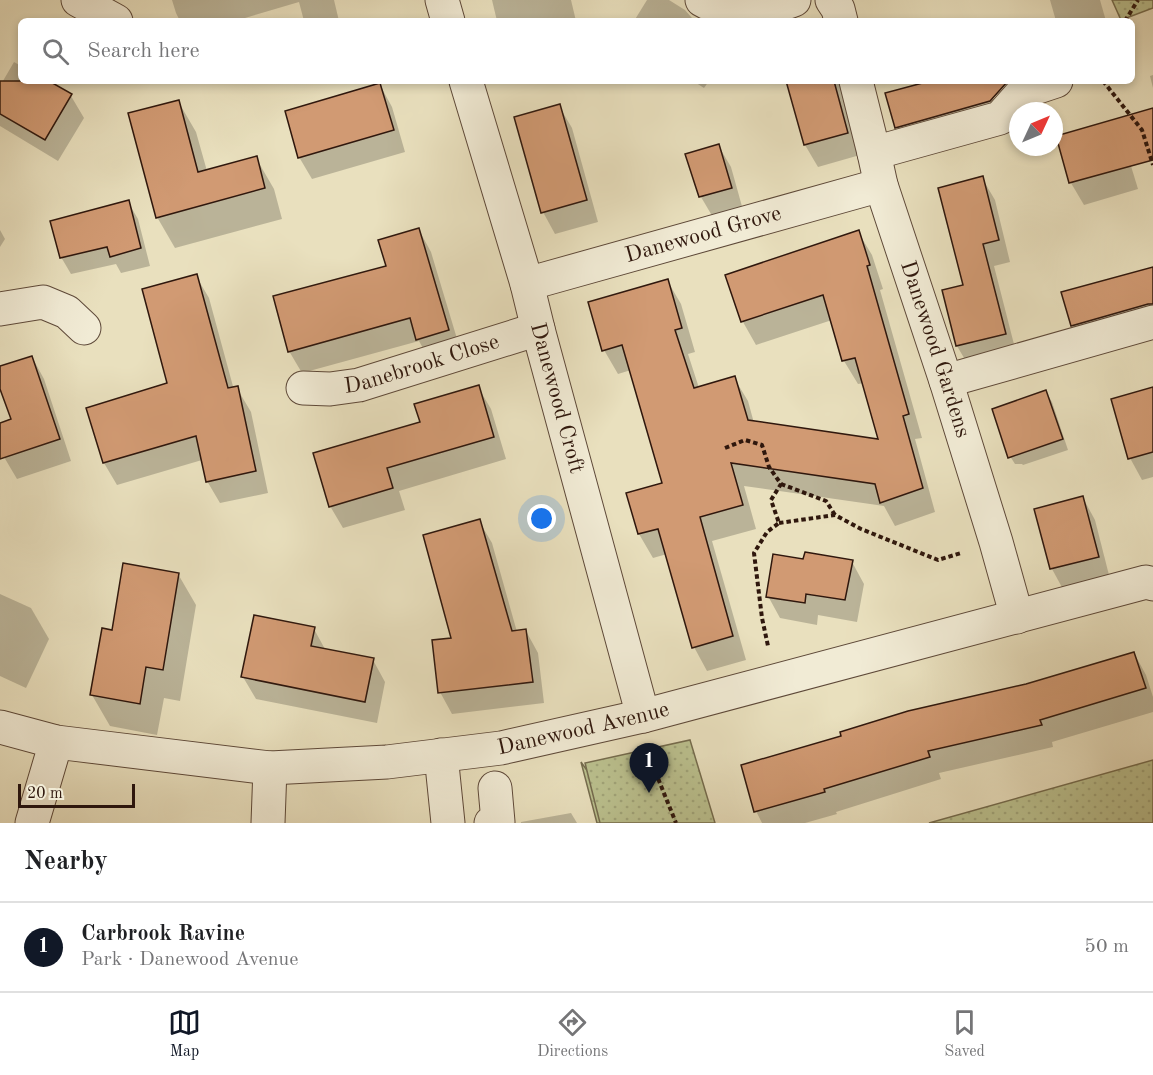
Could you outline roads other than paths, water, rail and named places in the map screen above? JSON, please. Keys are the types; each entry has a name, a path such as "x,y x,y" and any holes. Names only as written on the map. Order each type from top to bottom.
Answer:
{"street":[{"path":"78,0 111,18"},
{"path":"702,0 714,7 742,14 768,9 794,0"},
{"path":"832,0 840,18"},
{"name":"Danewood Croft","path":"467,84 527,284 643,716"},
{"name":"Danewood Gardens","path":"857,84 881,185 946,381 1017,617"},
{"path":"874,153 1000,118 1023,92 1047,84"},
{"name":"Danewood Grove","path":"527,284 881,185"},
{"path":"0,309 43,302 67,312 84,328"},
{"path":"946,381 1153,322"},
{"name":"Danebrook Close","path":"303,388 330,389 359,386 538,329"},
{"name":"Danewood Avenue","path":"0,727 56,742 270,768 387,762 501,748 643,716 1146,582 1153,584"},
{"path":"32,823 56,742"},
{"path":"441,755 448,823"},
{"path":"268,823 270,768"},
{"path":"491,823 498,822 495,788"}],"place":[{"name":"Carbrook Ravine","path":"649,793"}]}
